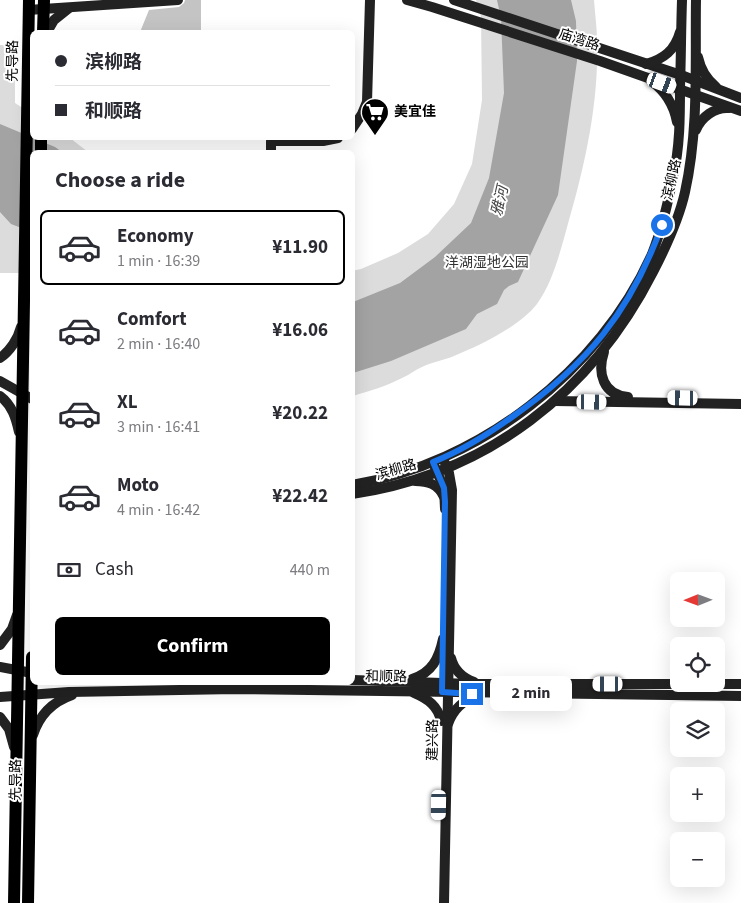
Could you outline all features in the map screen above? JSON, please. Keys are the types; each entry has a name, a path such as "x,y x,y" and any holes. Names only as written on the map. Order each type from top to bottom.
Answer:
{"main road":[{"path":"29,5 44,4 72,7 178,0"},
{"path":"355,120 360,112 363,101 366,0"},
{"path":"355,124 367,102 370,0"},
{"name":"庙湾路","path":"407,0 644,76 737,110"},
{"name":"庙湾路","path":"454,0 681,75 737,97"},
{"name":"滨柳路","path":"355,494 407,482 440,465 484,437 543,396 583,359 608,329 652,253 662,225 674,176 679,135 682,0"},
{"name":"滨柳路","path":"355,484 466,459 496,443 555,401 606,347 620,328 642,293 673,227 684,194 694,138 696,0"},
{"path":"43,30 44,4"},
{"name":"先导路","path":"14,903 21,443 27,410 23,321 29,5"},
{"path":"48,30 54,20 72,7"},
{"path":"646,64 658,61 667,55 678,37 681,26"},
{"path":"696,42 700,66 708,80 737,97"},
{"path":"644,76 658,86 666,96 677,119 679,135"},
{"path":"694,138 696,127 707,115 724,108 737,110"},
{"path":"272,150 271,142 328,140"},
{"path":"273,150 274,145 324,144 341,140"},
{"path":"0,358 13,345 23,321"},
{"path":"606,347 601,370 607,388 618,396 741,399"},
{"path":"0,381 27,396"},
{"path":"0,396 27,410"},
{"path":"0,396 13,411 21,443"},
{"path":"555,401 741,404"},
{"path":"452,490 456,470 466,459"},
{"path":"440,465 445,499 446,643 452,662 460,674 473,682 483,684"},
{"name":"建兴路","path":"440,465 452,490 445,687 447,735 444,903"},
{"path":"407,482 428,482 438,488 445,499"},
{"path":"0,645 12,629 18,609"},
{"path":"441,721 439,713 432,703 407,686 432,666 446,643"},
{"path":"0,667 30,673"},
{"name":"和顺路","path":"355,680 407,686"},
{"name":"和顺路","path":"0,697 81,692 407,686 445,687 483,684 741,684"},
{"name":"先导路","path":"28,903 32,685"},
{"path":"438,903 441,721 445,687"},
{"name":"和顺路","path":"445,687 489,694 741,696"},
{"path":"31,741 36,725 51,707 59,700 81,692"},
{"path":"447,735 452,716 460,706 473,697 489,694"},
{"path":"0,717 9,729 16,759"}],"green space":[{"name":"洋湖湿地公园","path":"476,0 594,0 597,65 593,113 579,184 558,260 547,287 537,304 510,328 464,352 426,365 405,377 355,395 355,270 398,253 428,234 454,204 472,164 482,100 481,17"},
{"path":"0,45 15,45 15,103 30,113 30,140 73,140 85,150 30,150 30,273 0,273"}],"water":[{"name":"洋湖湿地公园","path":"497,0 571,0 576,21 577,61 558,195 518,282 504,290 497,304 477,314 466,329 391,361 355,372 355,301 400,283 435,257 471,223 489,178 504,93 501,18"},
{"path":"0,124 30,137 30,140 38,140 59,150 30,150 30,231 11,224 0,212"}],"building":[{"path":"185,0 201,0 201,30 141,30 149,10 179,7"}],"place":[{"name":"美宜佳","path":"375,136"}],"route":[{"path":"472,694 442,692 445,494 433,462 484,437 543,396 576,366 608,329 621,309 652,253 662,225"}],"water label":[{"name":"雅河","path":"500,201"}]}
